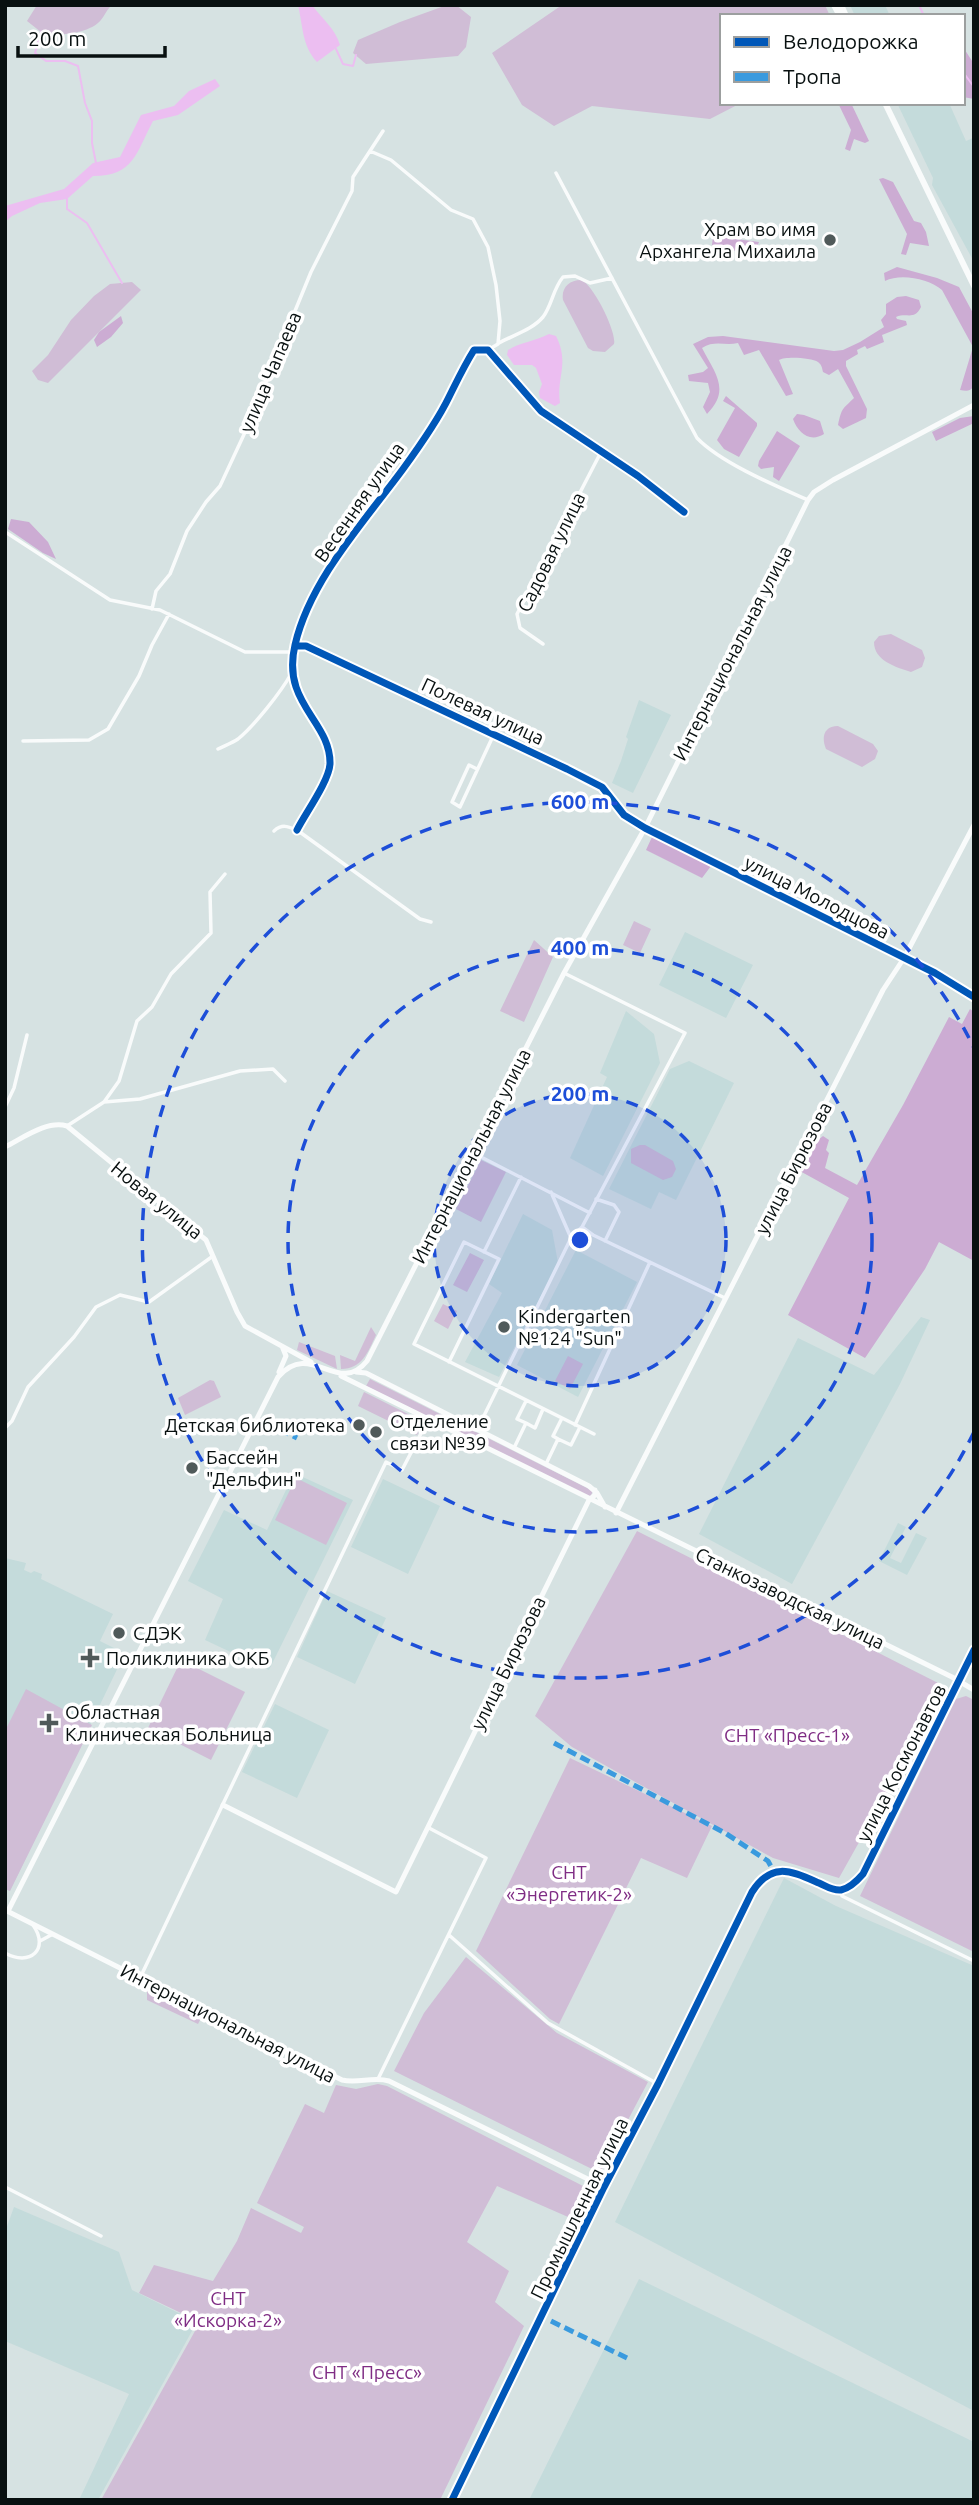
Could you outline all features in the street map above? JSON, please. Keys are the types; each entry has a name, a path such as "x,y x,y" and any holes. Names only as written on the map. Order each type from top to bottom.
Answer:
{"main road":[{"path":"886,105 974,286"}],"street":[{"name":"улица Чапаева","path":"152,609 156,591 170,574 187,531 220,486 247,428 311,272 352,191 353,177 383,131"},
{"path":"370,152 391,160 451,210 473,219 488,247 496,285 500,321 498,344"},
{"path":"556,173 697,438 708,448 759,477 808,500"},
{"path":"612,278 590,283 575,275 563,277 555,287 553,298 542,318 488,350 541,411 638,476 684,512"},
{"name":"Весенняя улица","path":"297,830 330,766 324,738 299,699 292,672 295,646 308,605 369,511 404,468 449,398 457,377 474,351 488,350"},
{"name":"Интернациональная улица","path":"356,1372 367,1361 564,973 645,828 808,500 814,492 833,480 974,405"},
{"name":"Садовая улица","path":"542,644 520,628 517,614 601,452"},
{"path":"7,533 110,600 169,614 245,652 294,652"},
{"path":"23,741 89,740 108,729 139,676 169,614"},
{"name":"Полевая улица","path":"295,646 306,646 602,787 624,815 645,828"},
{"path":"218,749 237,740 284,686 292,672"},
{"path":"477,769 468,765 452,802 460,807 494,734"},
{"name":"улица Бирюзова","path":"616,1513 883,990 904,958 974,825"},
{"path":"274,831 279,826 297,830 420,919 431,922"},
{"name":"улица Молодцова","path":"645,828 943,978 974,997"},
{"path":"5,1147 50,1125 67,1126 104,1102 119,1081 137,1021 152,1007 171,974 211,933 210,891 225,874"},
{"path":"477,1429 572,1238 590,1213 685,1033 564,973"},
{"path":"5,1107 27,1035"},
{"path":"104,1102 140,1099 240,1071 273,1069 285,1081"},
{"name":"Новая улица","path":"67,1126 206,1240 242,1322 249,1329 317,1364"},
{"path":"483,1158 590,1213"},
{"path":"484,1252 521,1177"},
{"path":"551,1192 572,1238"},
{"path":"596,1199 614,1205 619,1212 606,1241"},
{"path":"582,1227 727,1299"},
{"path":"449,1362 499,1259 464,1242 414,1344 449,1362 498,1385 594,1434"},
{"path":"5,1428 12,1421 28,1387 74,1337 96,1307 120,1295 149,1302 214,1256"},
{"path":"562,1418 553,1436 571,1445 650,1262"},
{"path":"273,1384 285,1360 282,1346"},
{"path":"367,1361 367,1369 372,1376"},
{"path":"317,1364 340,1374 361,1371 372,1376 595,1490 605,1507"},
{"name":"Интернациональная улица","path":"317,1364 291,1365 273,1384 6,1913 33,1924 342,2080 389,2081 604,2188"},
{"name":"Станкозаводская улица","path":"333,1372 974,1690"},
{"path":"356,1372 353,1377 357,1384"},
{"path":"526,1401 517,1419 535,1428 543,1409"},
{"path":"140,1978 386,1462 402,1471 428,1419"},
{"path":"514,1448 526,1423"},
{"path":"546,1464 558,1439"},
{"name":"улица Бирюзова","path":"223,1805 396,1892 589,1499 595,1495 595,1490"},
{"name":"улица Космонавтов","path":"842,1890 863,1874 974,1650"},
{"path":"378,2079 486,1858 429,1828"},
{"name":"Промышленная улица","path":"452,2500 752,1892 768,1874 786,1871 835,1890 842,1890"},
{"path":"842,1890 842,1896 974,1961"},
{"path":"5,1953 19,1959 27,1958 38,1949 40,1941 33,1924"},
{"path":"40,1941 53,1934"},
{"path":"449,1935 548,2023 658,2084"},
{"path":"5,2187 101,2236"}],"shaded area":[{"path":"298,5 312,5 332,29 340,45 317,62 306,42"},
{"path":"850,5 885,5 889,14 854,14"},
{"path":"965,50 974,64 974,99 965,97"},
{"path":"215,79 220,86 178,115 153,121 126,167 107,175 93,176 67,199 40,203 5,222 5,206 64,189 93,163 120,157 141,115 174,106 189,91"},
{"path":"839,105 852,105 869,141 865,143 854,139 850,151 845,149 851,130"},
{"path":"898,105 950,105 966,141 973,138 974,262 932,185 933,178"},
{"path":"879,179 893,182 914,221 921,223 929,246 910,243 906,255 901,254 907,234"},
{"path":"713,236 759,242 756,249 714,250"},
{"path":"897,267 959,287 974,315 974,386 971,389 960,390 973,347 942,290 915,278 899,277 885,281 884,273"},
{"path":"906,296 919,300 921,307 916,314 896,317 906,321 907,325 882,335 884,342 857,350 858,354 846,361 867,409 866,418 843,429 838,425 840,415 854,398 838,369 829,375 823,372 820,364 815,361 793,358 779,360 793,394 786,396 759,350 744,355 738,343 706,346 702,348 716,374 719,389 718,397 707,414 703,407 710,392 708,383 689,381 688,375 703,372 708,368 693,344 708,337 723,336 843,350 884,327 881,320 886,314 886,304 897,297"},
{"path":"121,316 123,323 111,337 97,347 94,340 99,332"},
{"path":"549,334 556,336 562,355 560,403 555,406 540,398 542,384 536,368 532,365 514,365 507,355 508,350 513,347"},
{"path":"726,396 757,423 739,457 724,449 717,440 735,408 723,401"},
{"path":"797,414 820,421 824,434 819,437 805,435 793,419"},
{"path":"974,416 974,423 936,441 932,432 960,418"},
{"path":"777,431 800,446 779,481 773,477 774,467 761,469 758,466"},
{"path":"11,519 29,522 48,542 56,559 8,529"},
{"path":"639,700 671,715 633,793 612,783"},
{"path":"652,837 711,866 702,878 646,850"},
{"path":"685,932 753,965 726,1018 659,985"},
{"path":"970,1009 974,1012 974,1261 939,1242 925,1269 865,1358 788,1315 849,1198 798,1170 813,1144 823,1136 829,1140 825,1168 857,1185 949,1017 962,1024"},
{"path":"626,1011 654,1034 660,1063 603,1176 570,1158 607,1077 600,1073"},
{"path":"689,1061 734,1083 676,1200 659,1192 651,1209 609,1189 670,1069"},
{"name":"Kindergarten №124 \"Sun\"","path":"523,1214 552,1230 558,1263 499,1377 465,1362 502,1293 489,1284"},
{"path":"576,1250 637,1282 578,1397 517,1365"},
{"path":"921,1317 930,1320 900,1384 792,1584 699,1534 798,1338 874,1375"},
{"path":"294,1473 353,1500 269,1670 205,1640 223,1599 188,1581 224,1510 267,1530"},
{"path":"383,1479 440,1506 408,1574 351,1547"},
{"path":"898,1523 906,1527 890,1558 901,1563 916,1533 927,1538 907,1575 879,1561"},
{"name":"Областная Клиническая Больница","path":"5,1558 26,1563 24,1570 42,1574 41,1579 113,1614 100,1641 118,1650 117,1653 123,1657 10,1891 5,1889"},
{"path":"327,1591 386,1618 355,1684 297,1657"},
{"path":"275,1704 329,1730 297,1798 242,1772"},
{"path":"784,1878 836,1906 974,1966 974,2411 615,2222"},
{"path":"14,2207 119,2252 132,2290 197,2322 98,2500 79,2500 129,2394 5,2341 5,2232"},
{"path":"639,2279 974,2442 974,2500 529,2500"}],"green space":[{"path":"37,5 112,5 93,27 73,33 46,36 27,21"},
{"path":"447,5 456,5 471,17 466,47 458,56 366,64 353,53 358,40"},
{"path":"562,5 825,5 829,14 720,14 720,105 737,105 710,119 592,106 554,126 522,105 492,53"},
{"path":"581,280 598,299 612,330 614,344 605,352 588,348 563,300 563,292 567,286 573,281"},
{"path":"132,282 141,290 48,383 38,380 32,371 48,355 71,320 94,296 110,284"},
{"path":"891,634 922,650 925,658 922,667 911,672 882,659 874,642 879,636"},
{"path":"833,726 873,744 878,751 875,759 862,767 826,749 825,733"},
{"path":"634,921 651,929 640,953 623,945"},
{"path":"534,940 553,957 524,1022 500,1011"},
{"path":"645,1145 673,1161 676,1169 672,1177 663,1180 631,1163 631,1149"},
{"path":"481,1160 506,1172 481,1222 456,1209"},
{"path":"470,1253 484,1260 467,1292 453,1285"},
{"path":"443,1304 457,1311 448,1329 434,1321"},
{"path":"371,1327 376,1335 363,1358 354,1366 341,1369 340,1355 355,1361"},
{"path":"299,1342 335,1356 337,1369 297,1350"},
{"path":"568,1356 583,1364 570,1389 555,1381"},
{"path":"370,1379 593,1491 590,1497 366,1386"},
{"path":"210,1380 214,1381 221,1397 185,1415 178,1398"},
{"path":"364,1392 424,1422 417,1435 358,1406"},
{"path":"296,1478 347,1503 326,1545 275,1520"},
{"name":"СНТ «Пресс-1»","path":"637,1531 946,1687 839,1878 773,1858 572,1747 535,1716"},
{"path":"181,1660 245,1692 211,1760 148,1728"},
{"path":"26,1689 92,1725 10,1891 5,1889 5,1731"},
{"path":"966,1696 974,1700 974,1952 860,1896 956,1699"},
{"name":"СНТ «Энергетик-2»","path":"570,1758 712,1826 687,1878 641,1858 559,2024 550,2019 476,1951"},
{"path":"466,1957 557,2033 648,2082 600,2173 394,2071 424,2013"},
{"path":"147,1988 202,2016 198,2024 147,2000"},
{"name":"СНТ «Пресс»","path":"378,2084 387,2086 585,2187 575,2220 497,2186 467,2242 509,2271 495,2302 524,2326 440,2500 101,2500 200,2322 139,2293 154,2265 213,2281 237,2241 251,2208 301,2233 304,2227 257,2203 305,2104 324,2113 336,2085 356,2089"}],"waterway":[{"path":"919,5 923,14"},
{"path":"41,32 35,53 46,61 65,61 78,66 85,103 92,121 96,163"},
{"path":"336,49 343,64 353,66 356,55"},
{"path":"965,75 974,87"},
{"path":"67,199 67,209 87,223 122,283"}],"marked path":[{"path":"266,1423 297,1438"},
{"path":"554,1743 725,1833 768,1861 774,1872"},
{"path":"551,2321 627,2358"}],"cycle path":[{"path":"297,830 321,788 330,764 323,736 300,697 295,682 295,645 302,621 340,552 433,425 474,350 488,350 541,411 638,476 684,512"},
{"path":"295,646 306,646 602,787 624,815 645,828 935,973 974,997"},
{"path":"452,2500 604,2187 752,1892 767,1876 782,1871 838,1890 850,1886 861,1877 974,1650"}],"place":[{"name":"Храм во имя Архангела Михаила","path":"830,240"},
{"name":"Kindergarten №124 \"Sun\"","path":"504,1327"},
{"name":"Детская библиотека","path":"359,1425"},
{"name":"Отделение связи №39","path":"376,1432"},
{"name":"Бассейн \"Дельфин\"","path":"192,1468"},
{"name":"СДЭК","path":"119,1633"},
{"name":"Поликлиника ОКБ","path":"90,1658"},
{"name":"Областная Клиническая Больница","path":"49,1723"}],"park label":[{"name":"СНТ «Искорка-2»","path":"228,2309"}]}
